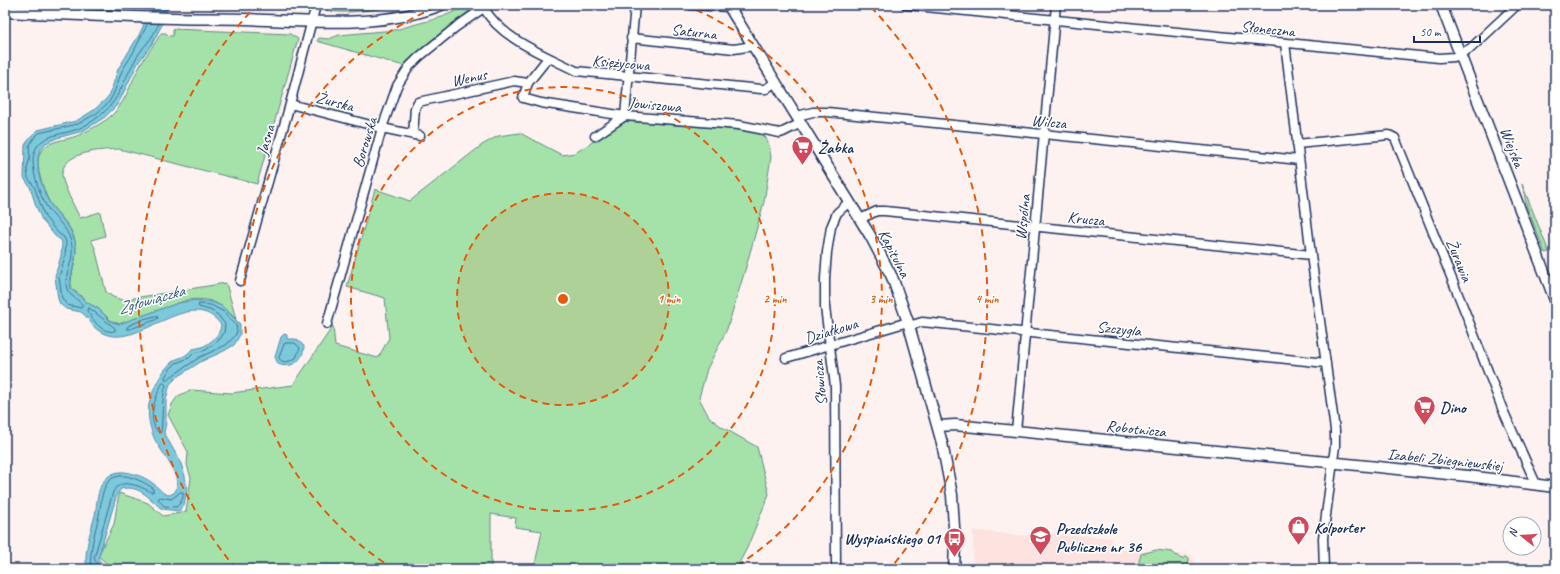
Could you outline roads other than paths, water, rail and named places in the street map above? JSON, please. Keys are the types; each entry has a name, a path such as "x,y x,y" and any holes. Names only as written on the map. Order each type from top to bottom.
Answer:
{"street":[{"name":"Jasna","path":"240,281 290,104 316,5"},
{"path":"5,12 132,17 348,21 411,14 441,5"},
{"path":"595,136 625,116 635,5"},
{"path":"691,5 728,6"},
{"name":"Słoneczna","path":"906,5 1430,58 1454,57 1460,54"},
{"name":"Wspólna","path":"1016,431 1056,5"},
{"name":"Wiejska","path":"1441,5 1555,300"},
{"path":"1460,54 1480,41 1517,5"},
{"name":"Księżycowa","path":"486,6 495,24 548,58 576,72 761,89 766,89 775,82"},
{"name":"Borowska","path":"327,324 382,128 397,86 409,67 456,27 486,6"},
{"name":"Kapitulna","path":"728,6 860,219 889,270 908,324 938,426 946,459 952,494 955,543 954,569"},
{"name":"Saturna","path":"631,38 734,49 753,46"},
{"path":"1285,43 1311,255 1335,430 1335,446 1323,538 1324,569"},
{"path":"528,83 548,58"},
{"name":"Wenus","path":"416,136 414,108 418,102 514,81 528,83"},
{"name":"Jowiszowa","path":"528,83 523,98 541,103 625,116 739,125 780,132 783,132 799,120"},
{"name":"Żurska","path":"290,104 416,136"},
{"name":"Wilcza","path":"799,120 819,111 1299,160"},
{"name":"Żurawia","path":"1297,144 1389,135 1395,138 1502,408 1536,484"},
{"name":"Słowicza","path":"836,569 835,386 829,345 825,299 827,252 834,218 839,210 849,202"},
{"name":"Krucza","path":"860,219 877,211 885,211 1311,255"},
{"name":"Szczygla","path":"908,324 922,322 1326,363"},
{"name":"Działkowa","path":"786,358 908,324"},
{"name":"Robotnicza","path":"938,426 951,424 1332,462"},
{"name":"Izabeli Zbiegniewskiej","path":"1332,462 1555,487"}],"water":[{"path":"150,5 167,5 165,19 152,44 138,63 118,104 105,117 83,131 57,138 46,143 40,150 38,156 38,172 46,197 70,229 75,241 76,254 70,281 71,289 88,303 99,309 110,321 119,324 178,303 195,300 212,302 222,306 240,324 240,335 234,345 202,361 177,377 170,384 166,400 166,423 164,433 180,461 185,476 187,490 184,505 179,511 162,509 149,497 139,491 128,488 121,489 117,494 98,559 103,564 114,569 87,569 87,549 95,515 98,493 107,477 118,472 128,473 145,478 165,494 170,495 175,492 177,486 174,472 155,440 150,427 148,413 150,399 158,381 169,365 175,360 186,355 192,349 202,347 209,343 219,332 221,325 209,314 196,311 182,313 137,332 122,336 108,335 98,331 81,312 66,309 60,304 55,276 61,256 62,243 61,240 55,236 42,220 30,187 24,178 25,145 31,136 38,130 76,121 94,110 106,99 110,94 118,69 139,35 151,9"},
{"path":"284,334 287,335 287,339 296,339 304,346 302,356 292,365 288,366 278,364 275,357 281,337"}],"place":[{"name":"Żabka","path":"802,166"},
{"name":"Dino","path":"1424,426"},
{"name":"Kolporter","path":"1299,546"},
{"name":"Przedszkole Publiczne nr 36","path":"1040,556"},
{"name":"Wyspiańskiego 01","path":"955,558"}],"water label":[{"name":"Zgłowiączka","path":"151,299"}]}
